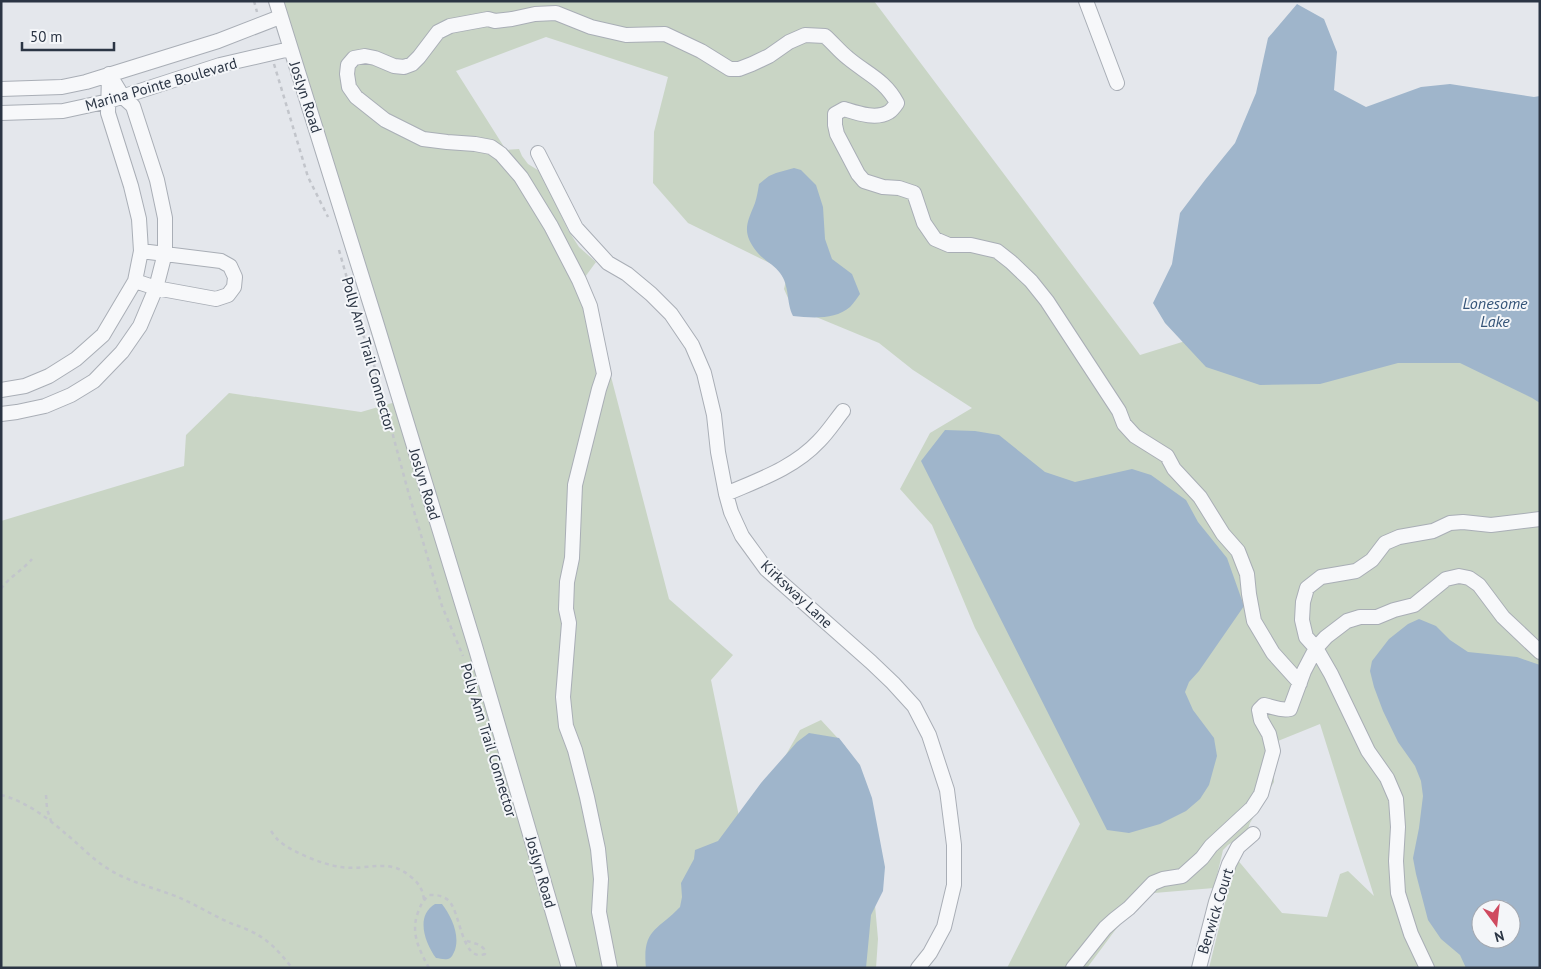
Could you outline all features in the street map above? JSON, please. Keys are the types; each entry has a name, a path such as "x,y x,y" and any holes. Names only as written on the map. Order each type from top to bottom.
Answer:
{"street":[{"name":"Joslyn Road","path":"276,1 470,627 569,968"},
{"path":"1086,1 1117,83"},
{"path":"610,968 598,912 601,879 598,849 587,797 566,726 563,697 569,623 566,609 566,582 572,558 575,486 604,374 590,306 579,280 537,201 521,177 500,154 491,148 475,144 423,139 385,120 356,97 349,87 348,65 354,58 365,56 394,66 404,67 412,64 419,58 438,32 450,26 488,19 495,21 535,14 556,13 591,27 626,35 665,34 701,51 730,69 740,69 752,64 769,56 788,42 804,35 825,36 847,58 873,75 891,92 897,103 889,112 880,115 867,115 844,110 835,114 837,134 858,174 864,181 883,187 900,188 914,193 924,223 935,239 949,245 971,245 998,251 1031,281 1048,300 1119,411 1124,424 1135,436 1167,456 1174,469 1200,497 1223,534 1238,551 1247,574 1248,594 1254,621 1274,653 1300,683"},
{"name":"Marina Pointe Boulevard","path":"1,89 62,86 86,82 218,41 280,17"},
{"name":"Marina Pointe Boulevard","path":"1,113 63,110 109,101 220,65 290,49"},
{"path":"1,414 45,406 71,395 94,381 122,352 140,326 156,288 164,253 165,218 157,180 133,106 123,97 109,74"},
{"path":"1,390 33,383 49,376 76,359 103,335 135,281 142,251 138,219 133,194 108,113 109,74"},
{"name":"Kirksway Lane","path":"538,153 576,228 608,263 627,274 671,314 692,345 704,373 714,415 718,452 726,494 731,512 742,536 766,569 893,683 914,706 930,735 947,790 954,845 954,885 944,927 930,953 918,968"},
{"path":"135,281 156,288 216,300 228,295 234,286 235,277 230,266 221,262 142,251"},
{"path":"726,494 790,465 818,442 842,411"},
{"path":"1427,968 1411,934 1398,893 1396,799 1387,778 1368,751 1331,674 1316,648 1306,637 1302,620 1303,602 1307,588 1321,577 1356,571 1372,560 1385,543 1399,537 1432,531 1450,523 1463,522 1491,525 1540,519"},
{"path":"1073,968 1110,924 1129,908 1153,883 1163,879 1182,876 1252,808 1261,794 1273,751 1259,710 1264,706 1282,711 1290,710 1316,648 1326,637 1347,621 1360,617 1377,617 1414,605 1446,579 1459,576 1469,578 1479,585 1503,617 1540,652"},
{"name":"Berwick Court","path":"1198,968 1216,902 1229,864 1238,847 1253,834"}],"path":[{"path":"254,1 261,24"},
{"path":"271,54 308,178 330,219"},
{"name":"Polly Ann Trail Connector","path":"337,246 363,335 370,350 408,492 442,606 464,658"},
{"path":"1,589 25,568 32,559"},
{"path":"1,794 36,811 65,833 92,858 111,871 190,902 266,939 292,968"},
{"path":"46,796 51,822"},
{"path":"271,831 278,840 290,848 322,862 356,869 383,865 404,871 429,895 439,895 448,900 455,910 464,940 468,948 474,954 484,954 484,949 480,945 464,940"},
{"path":"422,890 424,900"},
{"path":"429,895 424,900 415,923 414,937 429,968"}],"green space":[{"path":"283,1 874,1 1140,355 1221,330 1540,115 1540,968 1209,968 1236,858 1282,913 1327,917 1340,874 1348,871 1374,896 1320,724 1273,743 1274,782 1250,823 1247,832 1223,850 1214,888 1142,894 1087,968 1007,968 1080,824 975,628 932,525 900,489 930,433 972,408 913,370 879,343 792,307 784,289 788,272 688,223 653,183 654,132 668,77 546,37 456,71 506,150 519,149 528,164 541,172 552,186 559,211 568,230 579,247 596,262 585,277 669,599 733,655 711,680 740,821 761,799 800,730 821,720 845,746 872,871 878,939 876,968 1,968 1,521 184,466 186,435 229,393 361,412 406,399"}],"water":[{"name":"Lonesome Lake","path":"1297,4 1324,19 1337,52 1334,90 1366,107 1421,87 1450,84 1534,97 1540,96 1540,403 1460,363 1398,363 1320,384 1260,385 1206,367 1165,323 1153,303 1172,264 1180,213 1235,143 1256,93 1268,38"},
{"path":"794,168 801,170 816,185 823,207 825,239 832,259 852,274 860,294 850,307 830,316 793,316 783,278 778,270 757,252 747,233 748,222 756,201 759,184 769,176"},
{"path":"945,430 975,431 999,435 1045,472 1075,482 1132,469 1151,475 1186,500 1198,522 1227,558 1244,606 1199,671 1189,682 1185,692 1193,710 1214,738 1217,756 1209,785 1200,799 1186,811 1160,824 1129,833 1107,830 921,461"},
{"path":"1419,619 1436,626 1450,640 1468,652 1517,657 1540,665 1540,968 1466,968 1460,955 1441,939 1428,920 1413,858 1423,796 1421,781 1415,766 1398,742 1383,711 1370,671 1372,661 1389,639 1408,624"},
{"path":"809,733 839,738 860,765 872,798 885,867 883,891 871,915 866,968 646,968 646,945 653,932 680,907 682,897 681,883 694,859 695,850 718,841 761,783 797,742"},
{"path":"435,904 442,904 449,914 455,932 455,950 448,959 436,958 428,945 424,930 425,915"}]}
